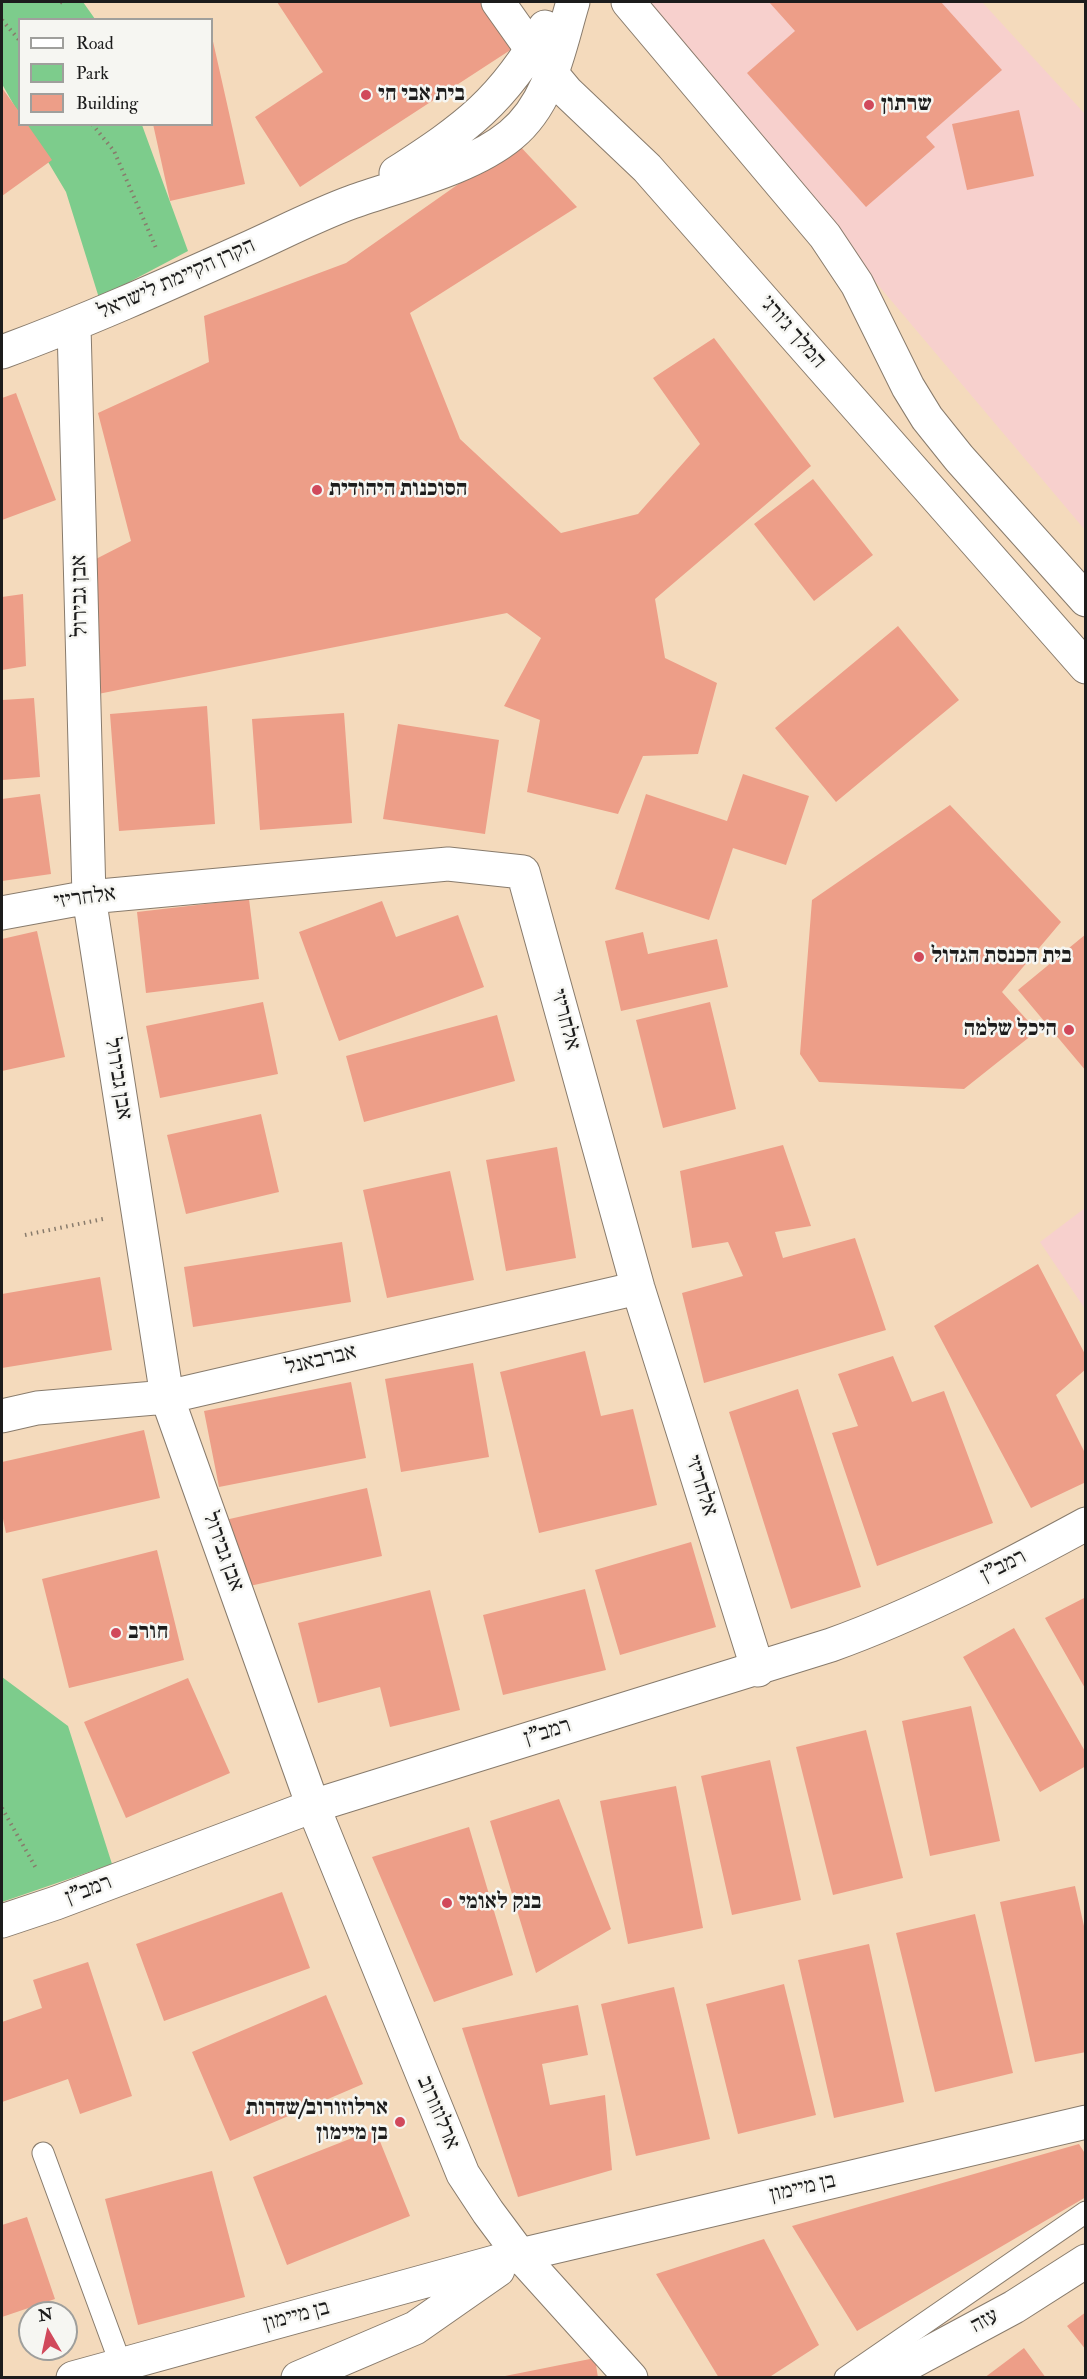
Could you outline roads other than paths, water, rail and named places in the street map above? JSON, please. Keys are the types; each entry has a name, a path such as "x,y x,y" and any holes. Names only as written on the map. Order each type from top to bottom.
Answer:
{"street":[{"name":"המלך ג׳ורג׳","path":"498,2 542,62 582,107 646,168 1086,667"},
{"path":"542,62 559,2"},
{"name":"הקרן הקיימת לישראל","path":"2,352 74,326 351,202 446,141 468,124 509,84 542,62 573,2"},
{"path":"628,2 825,236 857,284 908,387 927,418 959,458 1086,600"},
{"name":"אבן גבירול","path":"74,326 88,897 167,1397 313,1806"},
{"name":"אלחריזי","path":"2,912 88,897 448,864 523,872 638,1287 758,1670"},
{"name":"אברבאנל","path":"2,1416 37,1408 167,1397 638,1287"},
{"name":"רמב\"ן","path":"2,1921 56,1903 313,1806 758,1670 881,1627 1004,1569 1086,1524"},
{"name":"ארלוזורוב","path":"313,1806 463,2174 520,2255 631,2378"},
{"name":"בן מיימון","path":"74,2378 520,2255 1086,2122"},
{"name":"בן מיימון","path":"298,2378 415,2328 520,2255"},
{"name":"עזה","path":"882,2378 1014,2307 1086,2261"}],"lane":[{"path":"43,2153 121,2365"},
{"path":"845,2378 1086,2212"}],"place":[{"name":"בית אבי חי","path":"366,95"},
{"name":"שרתון","path":"869,105"},
{"name":"הסוכנות היהודית","path":"317,490"},
{"name":"בית הכנסת הגדול","path":"919,957"},
{"name":"היכל שלמה","path":"1069,1030"},
{"name":"חורב","path":"116,1633"},
{"name":"בנק לאומי","path":"447,1903"},
{"name":"ארלוזורוב/שדרות בן מיימון","path":"400,2122"}]}
